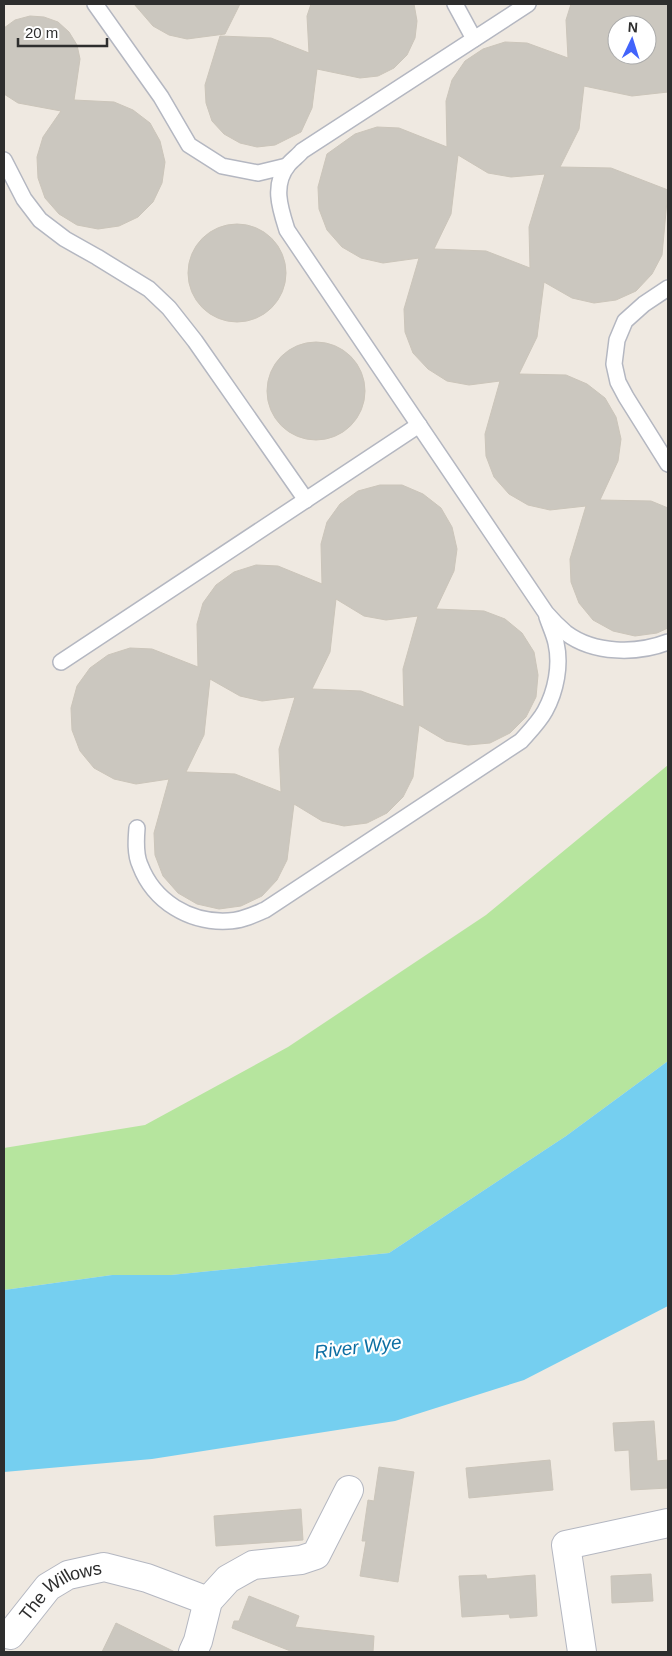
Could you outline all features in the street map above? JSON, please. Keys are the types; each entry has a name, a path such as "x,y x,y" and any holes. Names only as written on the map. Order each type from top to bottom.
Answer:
{"street":[{"path":"192,1652 198,1641 208,1601 228,1579 253,1565 301,1560 316,1555 348,1490"},
{"path":"582,1652 566,1545 668,1523"},
{"name":"The Willows","path":"10,1635 48,1587 68,1575 104,1567 147,1578 208,1601"}],"lane":[{"path":"95,4 161,97 189,145 222,166 258,173 287,166"},
{"path":"528,4 302,151 287,166 278,185 279,205 287,230 546,614 566,633 584,642 605,648 630,651 659,646 668,642"},
{"path":"458,5 474,39"},
{"path":"4,160 24,199 40,220 65,239 149,289 169,308 306,500"},
{"path":"668,288 644,304 625,321 617,340 614,364 618,382 626,397 668,464"},
{"path":"61,662 419,424"},
{"path":"137,828 136,846 140,865 163,899 175,909 210,921 230,921 246,918 265,910 521,741 545,711 557,675 556,642 546,614"}],"green space":[{"path":"668,765 668,1061 566,1136 389,1253 171,1275 112,1275 4,1290 4,1148 145,1125 288,1047 486,915"}],"water":[{"name":"River Wye","path":"668,1061 668,1306 524,1380 395,1421 152,1459 4,1472 4,1290 112,1275 171,1275 389,1253 566,1136"}],"building":[{"path":"134,4 240,4 225,34 187,39 169,35 153,26"},
{"path":"311,4 414,4 417,21 415,38 407,55 394,68 378,76 360,78 317,69 312,108 301,132 275,145 257,147 240,143 224,134 212,121 206,103 205,85 220,36 271,38 309,53 307,16"},
{"path":"571,4 668,4 668,92 632,96 584,86 579,129 560,167 611,168 668,190 662,255 652,274 636,291 616,300 594,303 572,298 544,282 537,337 519,374 566,375 587,384 605,398 616,417 621,439 618,461 600,500 651,501 668,508 668,628 657,633 635,636 613,631 593,620 579,603 571,582 570,559 586,506 550,510 528,505 509,494 494,477 486,456 485,434 500,381 469,385 447,381 428,369 413,353 405,332 404,309 419,258 383,263 361,258 342,247 327,230 319,209 318,187 327,154 355,134 377,127 399,128 447,147 446,101 452,80 465,61 483,49 505,42 527,43 568,58 566,20","holes":["458,155 488,173 511,177 545,174 529,227 530,268 486,251 434,249 451,214"]},
{"path":"30,16 44,17 58,22 69,32 77,45 80,59 74,100 114,102 133,110 150,123 160,141 165,162 162,183 153,202 138,217 119,226 98,229 77,225 59,214 45,198 38,178 37,157 43,137 61,111 18,103 4,94 4,28 15,20"},
{"path":"237,224 256,228 272,238 282,254 286,273 282,292 272,308 256,318 237,322 218,318 202,308 192,292 188,273 192,254 202,238 218,228"},
{"path":"316,342 335,346 351,356 361,372 365,391 361,410 351,426 335,436 316,440 297,436 281,426 271,410 267,391 271,372 281,356 297,346"},
{"path":"380,485 402,485 423,494 441,508 452,527 457,549 454,571 436,609 484,611 505,619 522,633 534,652 538,675 536,697 526,717 510,733 490,743 468,745 446,741 419,725 413,777 403,797 387,813 367,823 344,826 322,821 294,804 287,860 277,880 262,896 241,906 219,909 197,904 178,893 163,876 155,855 154,833 169,779 136,784 114,779 94,768 80,751 72,730 71,708 77,686 90,668 108,655 130,648 152,649 198,667 197,624 203,603 216,585 234,572 256,565 278,566 322,584 321,544 327,522 340,504 358,491","holes":["336,599 364,616 386,620 418,616 403,669 404,707 361,691 312,689 330,652","210,679 240,696 262,701 295,697 279,749 281,792 235,774 186,772 204,735"]},
{"path":"654,1421 657,1461 668,1460 668,1488 631,1490 629,1450 615,1451 613,1423"},
{"path":"550,1460 553,1490 469,1498 466,1468"},
{"path":"379,1467 414,1472 398,1582 360,1576 366,1541 362,1541 368,1500 374,1501"},
{"path":"301,1509 303,1540 216,1546 214,1516"},
{"path":"651,1574 653,1601 612,1603 611,1576"},
{"path":"486,1575 487,1579 535,1575 537,1616 510,1618 509,1614 462,1617 459,1576"},
{"path":"249,1596 299,1616 295,1627 374,1636 373,1652 293,1652 232,1628 234,1621 239,1621"},
{"path":"116,1623 175,1652 102,1652"}]}
